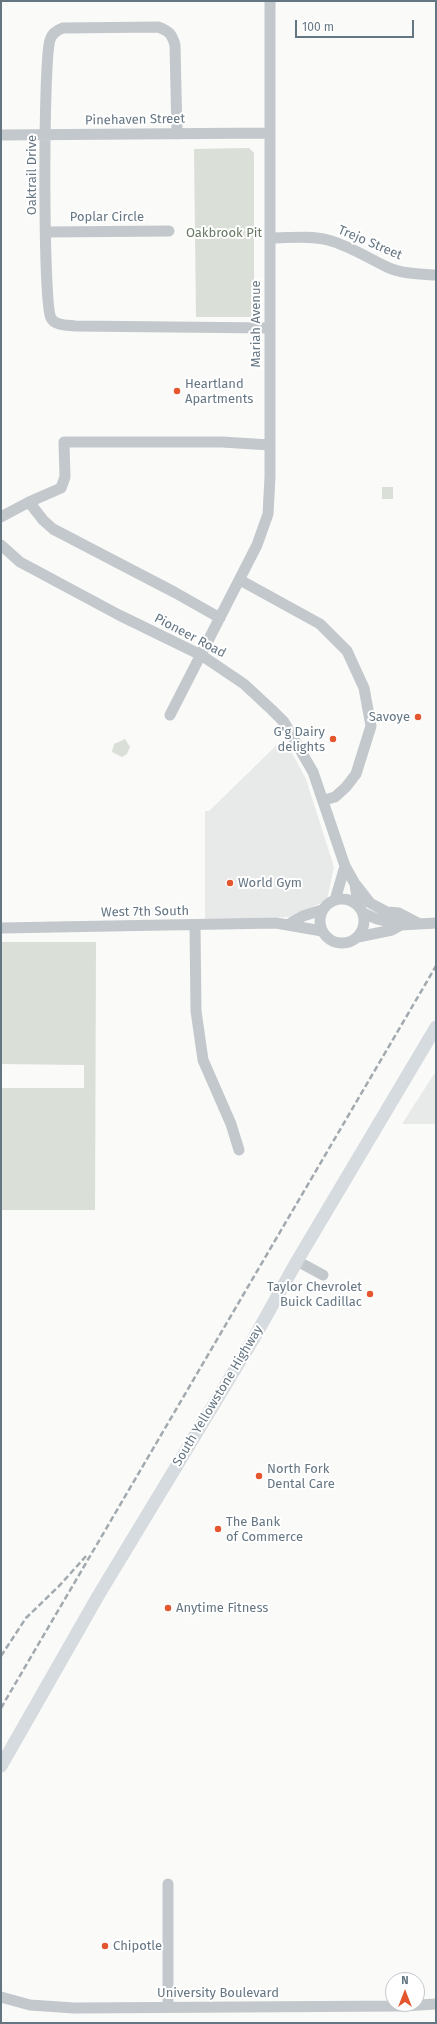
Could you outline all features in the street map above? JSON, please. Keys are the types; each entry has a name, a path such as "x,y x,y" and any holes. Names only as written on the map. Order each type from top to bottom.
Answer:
{"main road":[{"name":"South Yellowstone Highway","path":"1,1766 98,1596 254,1338 297,1261 436,1027"}],"street":[{"name":"Mariah Avenue","path":"170,715 240,580 257,545 268,514 270,445 270,1"},
{"name":"Oaktrail Drive","path":"177,134 175,45 172,35 168,31 158,27 63,28 57,30 50,40 46,135 47,303 50,316 55,322 76,326 270,328"},
{"name":"Pinehaven Street","path":"1,135 270,133"},
{"name":"Poplar Circle","path":"46,232 169,230"},
{"name":"Trejo Street","path":"270,238 314,237 329,240 362,253 388,267 414,273 436,275"},
{"path":"1,517 28,502 61,488 65,477 64,442 207,442 258,443 270,445"},
{"path":"28,502 43,520 53,529 174,592 220,618"},
{"name":"Pioneer Road","path":"1,545 20,562 119,615 201,655 244,684 284,722 305,755 324,800 344,866 355,884 360,909"},
{"path":"240,580 320,624 347,651 364,688 371,726 356,774 346,787 335,797 324,800"},
{"path":"334,900 344,866"},
{"path":"355,884 370,903 388,912 399,913 418,923"},
{"path":"401,924 392,930 358,937 348,943 341,944 327,938 322,931 320,917 322,910 334,900 347,899 377,919 401,924 436,923"},
{"path":"358,937 364,928 360,909"},
{"name":"West 7th South","path":"288,924 303,916 322,910"},
{"name":"West 7th South","path":"1,928 288,924 322,931"},
{"path":"195,925 196,1011 203,1060 230,1124 238,1150"},
{"path":"297,1261 323,1275"},
{"path":"168,1884 168,2007"},
{"name":"University Boulevard","path":"1,1997 30,2006 74,2008 402,2006 436,2004"}],"shaded area":[{"path":"284,738 306,779 334,867 327,900 292,917 205,919 205,811 209,811"},
{"path":"436,1071 436,1124 402,1124"}],"green space":[{"name":"Oakbrook Pit","path":"249,148 254,153 254,314 251,317 196,317 194,149"},
{"path":"382,487 393,487 393,499 382,499"},
{"path":"125,739 130,747 127,754 122,757 112,752 114,744"},
{"path":"1,942 96,942 95,1210 1,1210 1,1088 84,1088 84,1065 1,1064"}],"railway":[{"path":"1,1708 436,966"},
{"path":"1,1656 26,1618 60,1585 86,1556"}],"place":[{"name":"Heartland Apartments","path":"177,391"},
{"name":"Savoye","path":"418,717"},
{"name":"G'g Dairy delights","path":"333,739"},
{"name":"World Gym","path":"230,883"},
{"name":"Taylor Chevrolet Buick Cadillac","path":"370,1294"},
{"name":"North Fork Dental Care","path":"259,1476"},
{"name":"The Bank of Commerce","path":"218,1529"},
{"name":"Anytime Fitness","path":"168,1608"},
{"name":"Chipotle","path":"105,1946"}]}
